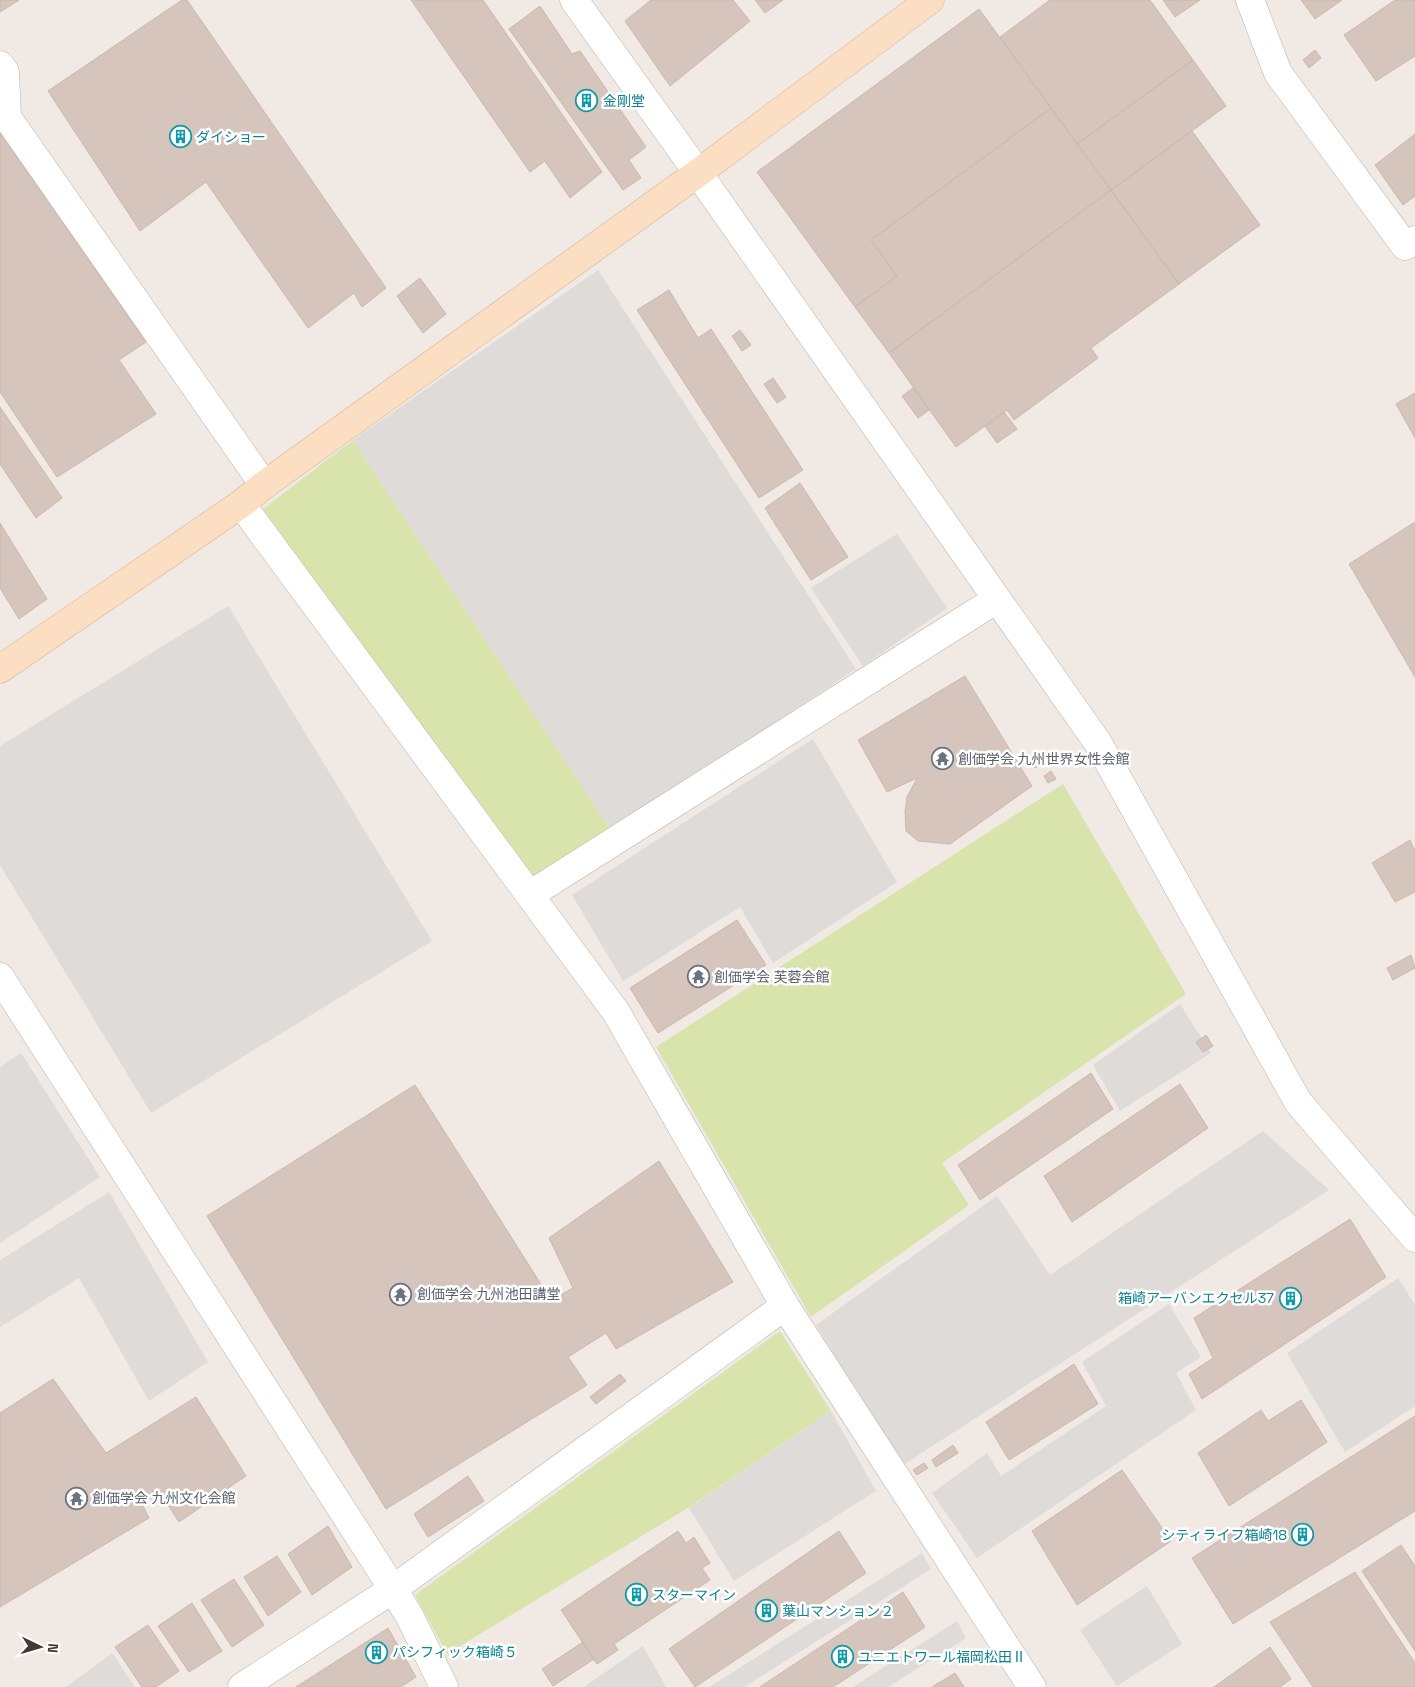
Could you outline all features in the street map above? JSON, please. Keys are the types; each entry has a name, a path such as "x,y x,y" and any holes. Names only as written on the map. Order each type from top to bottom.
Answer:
{"street":[{"path":"574,0 698,173 1098,743 1298,1102 1415,1238"},
{"path":"0,669 241,504 264,485 698,173 930,0"},
{"path":"1250,0 1278,73 1405,246 1415,240"},
{"path":"0,64 5,72 7,117 264,485"},
{"path":"241,504 531,894 616,1012 785,1306 1032,1687"},
{"path":"531,894 997,600"},
{"path":"0,977 393,1589 410,1617 444,1687"},
{"path":"242,1687 393,1589 785,1306"}],"green space":[{"path":"353,440 611,830 533,878 263,509"},
{"path":"1063,784 1186,994 942,1163 969,1205 811,1317 656,1047"},
{"path":"780,1331 831,1411 688,1508 447,1654 415,1595"}],"shaded area":[{"path":"598,270 856,669 611,830 353,440"},
{"path":"897,534 947,608 863,666 811,588"},
{"path":"228,606 432,941 151,1113 0,865 0,746"},
{"path":"813,739 897,882 773,963 740,907 623,981 572,895"},
{"path":"1180,1004 1211,1053 1120,1111 1093,1065"},
{"path":"21,1053 100,1177 0,1243 0,1067"},
{"path":"1263,1131 1329,1190 903,1465 816,1325 997,1196 1050,1275"},
{"path":"109,1192 208,1362 149,1401 79,1278 0,1327 0,1260"},
{"path":"1398,1278 1415,1305 1415,1406 1345,1452 1287,1353"},
{"path":"1169,1304 1201,1357 1176,1373 1196,1410 977,1558 932,1493 987,1453 1001,1476 1106,1406 1082,1362"},
{"path":"831,1411 876,1491 734,1581 689,1508"},
{"path":"922,1553 931,1569 744,1687 709,1687"},
{"path":"1147,1586 1182,1644 1117,1686 1080,1630"},
{"path":"957,1621 966,1638 888,1687 853,1687"},
{"path":"643,1646 666,1687 584,1687"},
{"path":"112,1653 135,1687 66,1687"}],"building":[{"path":"0,0 19,0 0,12"},
{"name":"ダイショー","path":"182,0 187,0 386,288 362,307 354,293 308,328 206,182 140,231 48,91"},
{"path":"411,0 483,0 602,172 570,198 545,161 530,172"},
{"path":"651,0 733,0 750,21 670,86 625,21"},
{"path":"755,0 783,0 765,13"},
{"path":"1050,0 1150,0 1193,60 1077,144 1000,37"},
{"path":"1163,0 1200,0 1175,17"},
{"path":"1301,0 1342,0 1315,19"},
{"path":"1395,0 1415,0 1415,56 1376,81 1344,35"},
{"name":"金剛堂","path":"540,6 572,54 580,51 646,147 629,160 641,178 623,190 509,29"},
{"path":"979,9 1051,108 871,240 897,276 855,307 757,172"},
{"path":"1315,50 1321,58 1309,68 1303,60"},
{"path":"1193,60 1226,106 1111,190 1077,144"},
{"path":"1051,108 1111,190 889,353 855,307 897,276 871,240"},
{"path":"1192,131 1260,225 1179,284 1111,190"},
{"path":"0,133 146,342 119,360 156,414 57,477 0,392"},
{"path":"1415,134 1415,196 1403,205 1375,165"},
{"path":"1111,190 1179,284 1091,348 1098,358 1014,420 1007,410 956,447 889,353"},
{"path":"420,278 446,314 423,333 397,296"},
{"path":"669,290 698,338 711,329 803,470 759,498 637,310"},
{"path":"740,330 751,345 742,351 732,336"},
{"path":"773,378 786,397 777,403 764,384"},
{"path":"913,388 929,410 918,418 902,396"},
{"path":"1415,393 1415,438 1396,404"},
{"path":"0,407 62,498 36,518 0,464"},
{"path":"1004,412 1017,429 997,443 985,426"},
{"path":"800,483 848,557 811,580 765,508"},
{"path":"1415,522 1415,677 1349,564"},
{"path":"0,523 47,599 19,619 0,588"},
{"name":"創価学会 九州世界女性会館","path":"965,676 1032,786 950,844 918,841 906,831 905,812 907,797 917,778 887,792 858,740"},
{"path":"1038,754 1044,762 1035,768 1029,759"},
{"path":"1051,771 1056,779 1048,783 1044,776"},
{"path":"1410,840 1415,851 1415,892 1395,902 1372,863"},
{"name":"創価学会 芙蓉会館","path":"737,920 766,965 658,1033 630,988"},
{"path":"1411,955 1415,968 1393,980 1387,968"},
{"path":"1206,1035 1213,1046 1203,1052 1196,1042"},
{"path":"1091,1073 1113,1109 980,1200 958,1165"},
{"path":"1180,1084 1208,1128 1072,1222 1044,1176"},
{"name":"創価学会 九州池田講堂","path":"415,1085 551,1300 573,1288 549,1238 659,1161 733,1282 616,1349 606,1333 568,1357 587,1385 386,1509 207,1216"},
{"name":"箱崎アーバンエクセル37","path":"1350,1219 1386,1277 1202,1399 1189,1374 1213,1358 1194,1318"},
{"path":"1074,1364 1098,1404 1009,1460 986,1422"},
{"path":"620,1374 626,1381 596,1404 590,1397"},
{"name":"創価学会 九州文化会館","path":"53,1379 106,1453 196,1397 246,1476 179,1522 160,1493 142,1504 149,1518 0,1607 0,1413"},
{"path":"1301,1400 1327,1442 1229,1506 1198,1453 1261,1410 1268,1421"},
{"name":"シティライフ箱崎18","path":"1415,1416 1415,1511 1233,1624 1192,1558"},
{"path":"953,1445 958,1453 936,1467 932,1460"},
{"path":"924,1463 928,1468 917,1475 913,1470"},
{"path":"1122,1470 1171,1541 1077,1605 1032,1531"},
{"path":"468,1476 484,1501 428,1537 414,1514"},
{"path":"328,1526 352,1567 312,1595 288,1554"},
{"name":"スターマイン","path":"678,1531 686,1543 694,1537 710,1563 702,1568 710,1580 614,1644 618,1650 597,1664 561,1610"},
{"name":"葉山マンション２","path":"839,1531 866,1573 695,1687 669,1649"},
{"path":"1401,1545 1415,1566 1415,1651 1362,1571"},
{"path":"277,1556 301,1592 268,1616 244,1577"},
{"path":"1355,1572 1415,1663 1415,1687 1313,1687 1270,1622"},
{"path":"234,1579 264,1625 232,1647 201,1600"},
{"name":"ユニエトワール福岡松田Ⅱ","path":"903,1592 925,1627 833,1687 760,1687"},
{"path":"192,1603 222,1651 189,1672 158,1626"},
{"path":"148,1625 179,1671 156,1687 142,1687 115,1647"},
{"name":"パシフィック箱崎５","path":"388,1628 416,1677 401,1687 296,1687"},
{"path":"583,1642 594,1659 553,1686 542,1669"},
{"path":"1270,1647 1291,1679 1280,1687 1214,1687"},
{"path":"955,1673 964,1687 932,1687"}],"place":[{"name":"金剛堂","path":"587,101"},
{"name":"ダイショー","path":"180,137"},
{"name":"創価学会 九州世界女性会館","path":"942,759"},
{"name":"創価学会 芙蓉会館","path":"698,977"},
{"name":"創価学会 九州池田講堂","path":"401,1294"},
{"name":"箱崎アーバンエクセル37","path":"1290,1298"},
{"name":"創価学会 九州文化会館","path":"76,1498"},
{"name":"シティライフ箱崎18","path":"1303,1535"},
{"name":"スターマイン","path":"636,1595"},
{"name":"葉山マンション２","path":"766,1611"},
{"name":"パシフィック箱崎５","path":"376,1652"},
{"name":"ユニエトワール福岡松田Ⅱ","path":"842,1657"}]}
